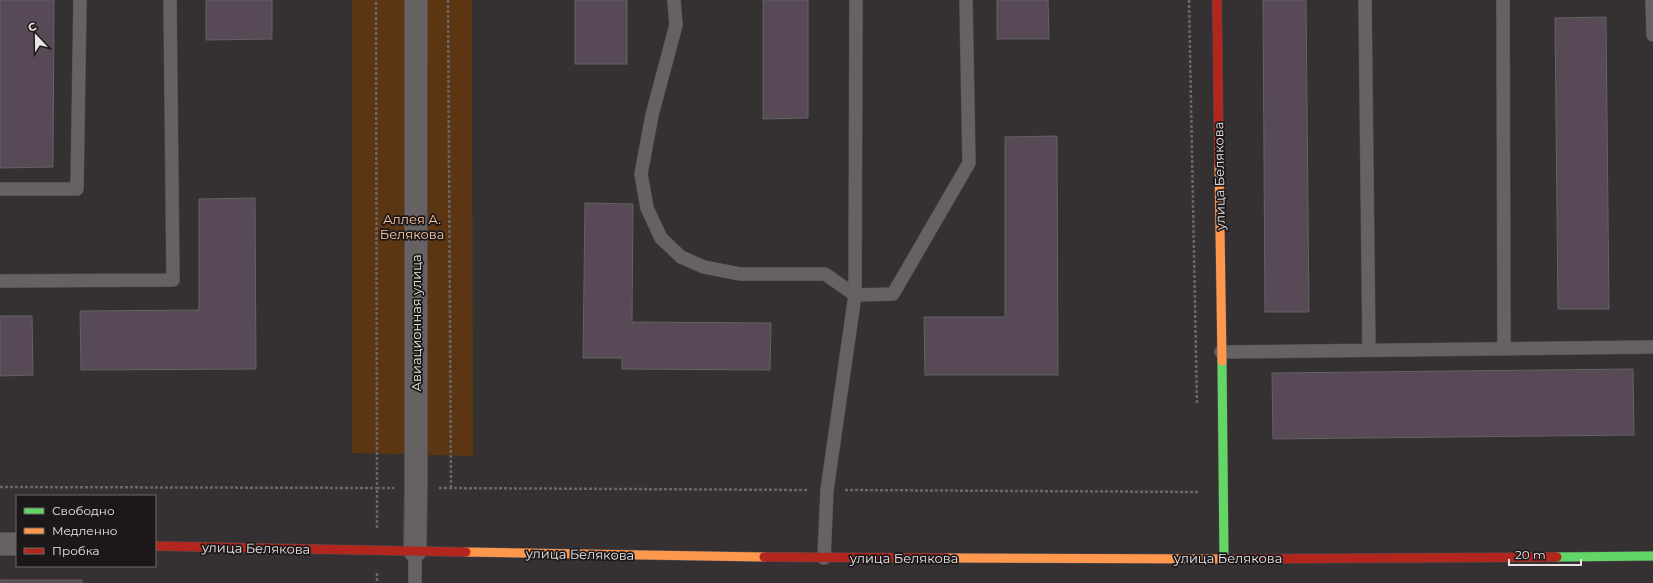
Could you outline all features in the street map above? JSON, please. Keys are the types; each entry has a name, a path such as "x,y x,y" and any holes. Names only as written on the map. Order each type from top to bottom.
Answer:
{"street":[{"name":"Авиационная улица","path":"415,551 416,0"},
{"name":"улица Белякова","path":"1217,0 1224,558"},
{"path":"0,544 16,544"},
{"name":"улица Белякова","path":"156,546 824,558 1653,556"}],"lane":[{"path":"0,189 77,189 80,0"},
{"path":"0,281 173,280 170,0"},
{"path":"674,0 676,25 652,115 641,174 647,208 661,238 681,257 704,267 740,274 825,274 855,295 893,294 969,163 966,0"},
{"path":"824,558 827,490 855,295 856,0"},
{"path":"1364,0 1369,350"},
{"path":"1503,0 1504,349"},
{"path":"1652,0 1653,35"},
{"path":"1222,352 1653,347"},
{"path":"415,551 415,583"}],"path":[{"path":"0,487 377,488 376,0"},
{"path":"448,0 451,488 1198,492 1198,484"},
{"path":"1189,0 1197,413"}],"green space":[{"name":"Аллея А. Белякова","path":"352,0 472,0 473,456 352,453"}],"building":[{"path":"0,0 54,0 53,167 0,168"},
{"path":"206,0 272,0 272,39 206,40"},
{"path":"575,0 627,0 627,64 575,64"},
{"path":"763,0 808,0 808,118 763,119"},
{"path":"997,0 1048,0 1049,39 997,39"},
{"path":"1263,0 1306,0 1309,312 1265,312"},
{"path":"1606,17 1609,309 1558,309 1555,18"},
{"path":"1057,136 1058,375 925,375 924,317 1005,317 1005,137"},
{"path":"255,198 256,369 81,370 80,311 199,310 199,199"},
{"path":"585,203 633,204 632,322 771,323 770,370 622,369 622,358 583,358"},
{"path":"0,316 32,316 33,375 0,376"},
{"path":"1633,369 1634,435 1273,439 1272,373"},
{"path":"0,580 82,580 82,583 0,583"}],"traffic: fast":[{"path":"1222,361 1224,559"},
{"path":"1557,557 1653,556"}],"traffic: slow":[{"path":"1219,164 1222,361"},
{"path":"466,552 764,557"},
{"path":"946,558 1226,559"}],"traffic: jam":[{"path":"1217,0 1219,164"},
{"path":"156,546 466,552"},
{"path":"764,557 946,558"},
{"path":"1226,559 1557,557"}]}
